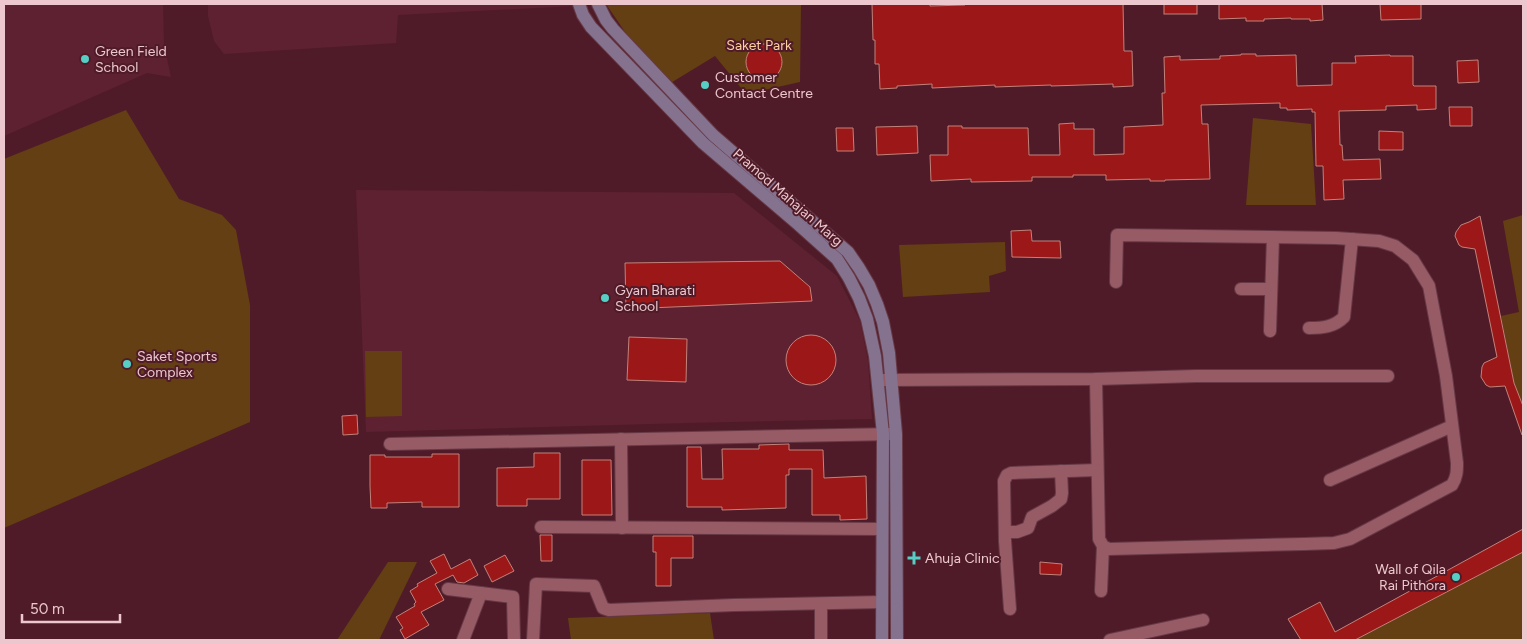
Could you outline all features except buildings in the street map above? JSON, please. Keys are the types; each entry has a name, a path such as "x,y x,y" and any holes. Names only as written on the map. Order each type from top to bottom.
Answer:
{"street":[{"name":"Pramod Mahajan Marg","path":"579,4 583,15 591,27 703,143 837,259 849,278 867,319 875,356 876,380 889,434 897,640"},
{"name":"Pramod Mahajan Marg","path":"598,4 613,29 713,135 848,252 869,285 883,322 889,353 891,380 882,529 882,640"},
{"path":"1096,379 1099,539 1104,546 1110,549 1334,543 1350,539 1452,485 1456,479 1457,472 1446,376 1429,286 1413,260 1395,246 1379,241 1352,239 1117,235 1116,282"},
{"path":"1270,331 1273,237"},
{"path":"1309,328 1325,328 1339,322 1344,317 1352,239"},
{"path":"1241,289 1271,289"},
{"path":"875,356 889,353"},
{"path":"876,380 1388,376"},
{"path":"1330,480 1452,426"},
{"path":"390,444 889,434"},
{"path":"621,439 622,528"},
{"path":"1010,608 1005,532 1004,481 1007,475 1011,473 1098,470"},
{"path":"1005,532 1017,532 1028,528 1032,517 1061,499 1061,471"},
{"path":"541,527 882,529"},
{"path":"1101,591 1104,546"},
{"path":"533,640 536,584 594,586 604,608 610,610 882,602"},
{"path":"448,589 513,597 514,640"},
{"path":"463,640 481,593"},
{"path":"821,604 822,640"},
{"path":"1110,640 1203,620"}],"shaded area":[{"name":"Green Field School","path":"4,4 163,4 164,45 171,77 147,73 4,136"},
{"path":"208,4 573,4 574,6 398,15 396,43 224,54 214,41 208,16"},
{"name":"Gyan Bharati School","path":"356,190 734,193 837,276 860,321 868,361 872,419 366,432"}],"green space":[{"name":"Saket Park","path":"606,4 801,4 800,82 746,94 715,56 669,84 636,48"},
{"name":"Saket Sports Complex","path":"126,110 179,199 222,215 236,230 250,305 250,422 4,528 4,159"},
{"path":"1253,118 1311,124 1316,205 1246,205"},
{"path":"1523,215 1523,406 1514,383 1501,316 1519,312 1503,221"},
{"path":"1005,242 1006,271 989,276 990,292 903,297 899,245"},
{"path":"365,351 402,351 402,416 366,417"},
{"path":"1523,552 1523,640 1355,640"},
{"path":"388,562 417,562 379,640 337,640"},
{"path":"710,613 714,640 571,640 568,618"}],"place":[{"name":"Green Field School","path":"85,59"},
{"name":"Customer Contact Centre","path":"705,85"},
{"name":"Gyan Bharati School","path":"605,298"},
{"name":"Saket Sports Complex","path":"127,364"},
{"name":"Ahuja Clinic","path":"914,558"},
{"name":"Wall of Qila Rai Pithora","path":"1456,577"}]}
